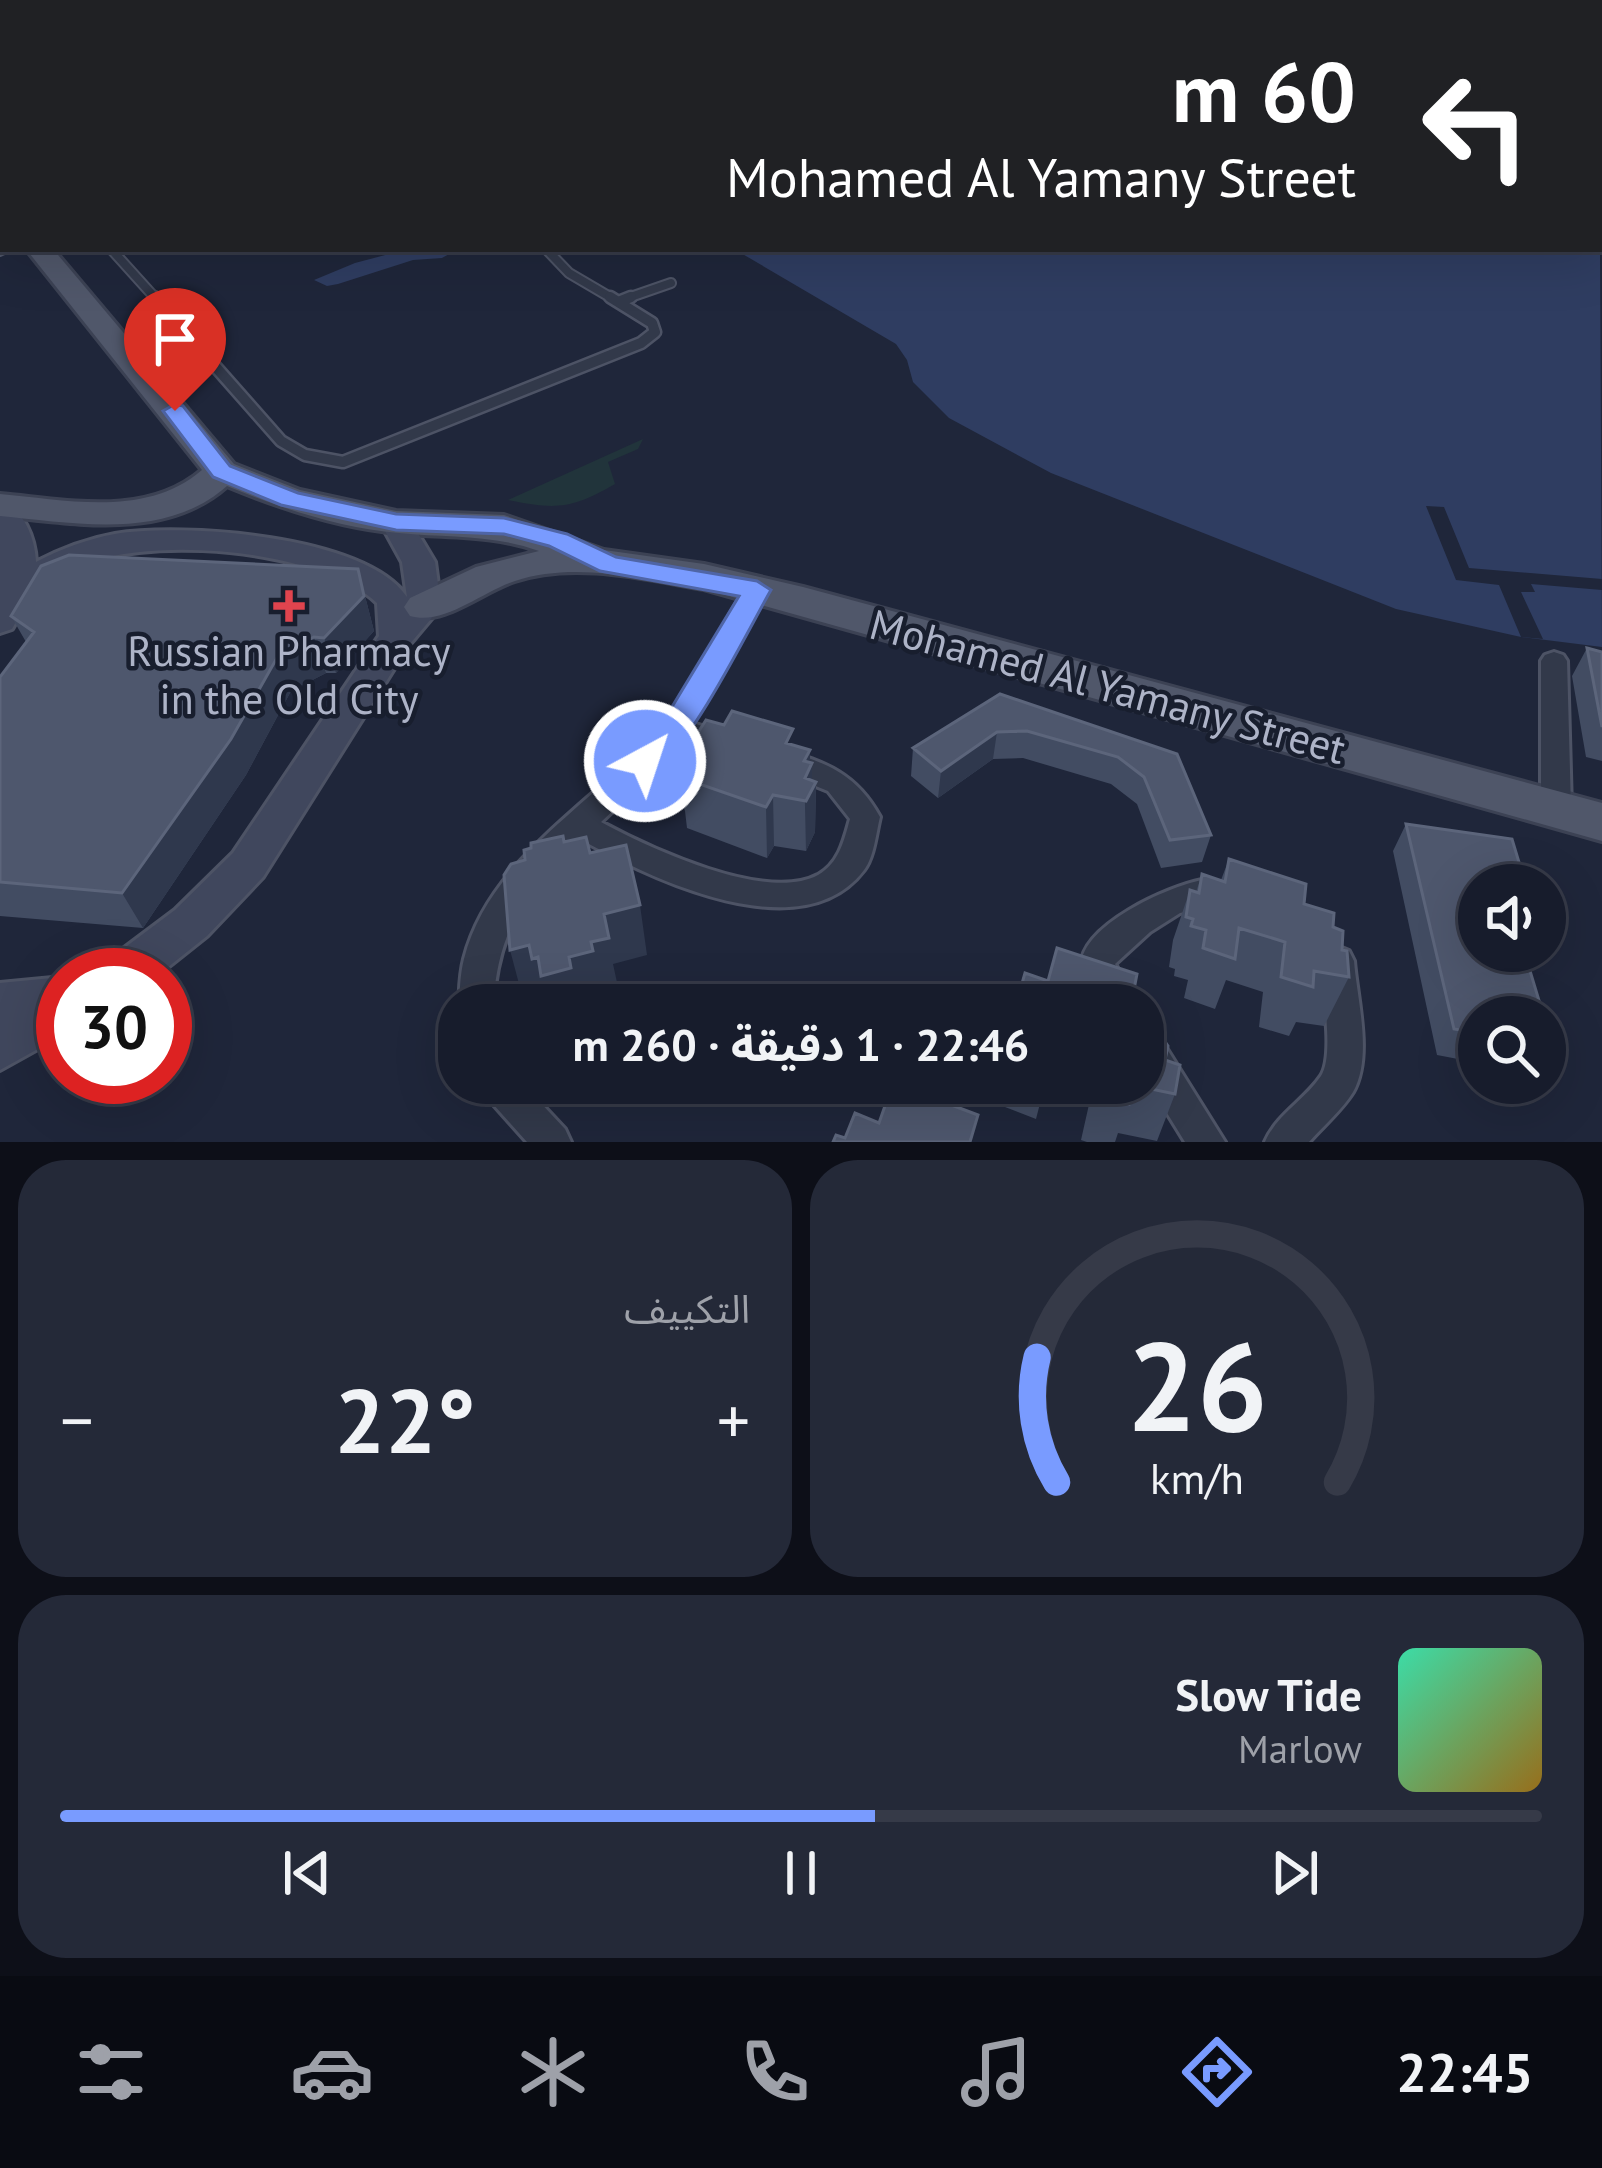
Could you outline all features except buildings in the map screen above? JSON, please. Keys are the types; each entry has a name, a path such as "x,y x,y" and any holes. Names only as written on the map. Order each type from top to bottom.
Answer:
{"main road":[{"path":"0,508 130,514 195,494 222,472 41,252"},
{"name":"Mohamed Al Yamany Street","path":"222,472 290,499 396,522 504,526 558,540 610,565"},
{"path":"0,508 19,542 8,606"},
{"path":"158,948 191,923 248,865 397,637 424,608 416,550 396,522"},
{"path":"8,606 70,558 133,542 303,554 339,563 376,583 397,608 397,637"},
{"name":"Mohamed Al Yamany Street","path":"424,608 472,581 520,565 557,561 610,565 757,590 1602,822"},
{"path":"0,1004 36,1001"},
{"path":"0,1047 36,1026"}],"street":[{"path":"478,984 482,946 504,905 560,842 582,826 676,728 757,590"},
{"path":"1554,661 1556,809"},
{"path":"582,826 652,861 736,888 799,898 841,881 863,845 866,817 838,783 816,771 676,728"},
{"path":"1109,984 1097,960 1135,925 1184,895 1201,891 1235,894 1256,903"},
{"path":"1284,1142 1316,1113 1339,1082 1345,1058 1340,970 1324,938 1311,930"},
{"path":"1164,1075 1206,1142"},
{"path":"517,1104 552,1142"}],"lane":[{"path":"114,252 281,441 343,462 641,344 655,326 569,273 549,252"},
{"path":"621,301 671,283"}],"shaded area":[{"path":"643,439 638,449 608,462 615,484 587,498 552,506 508,500"}],"water":[{"path":"397,252 453,252 338,284 327,286 314,280"},
{"path":"739,252 1600,252 1602,647 1521,637 1396,609 1051,473 949,418 913,382 896,344"}],"pier":[{"path":"1426,506 1444,507 1469,568 1602,579 1602,590 1531,584 1535,592 1521,592 1543,639 1521,637 1499,585 1456,580"}],"place":[{"name":"Russian Pharmacy in the Old City","path":"289,606"}],"route":[{"path":"175,411 222,472 290,499 396,522 504,526 558,540 610,565 757,590 676,728 645,761"}]}
